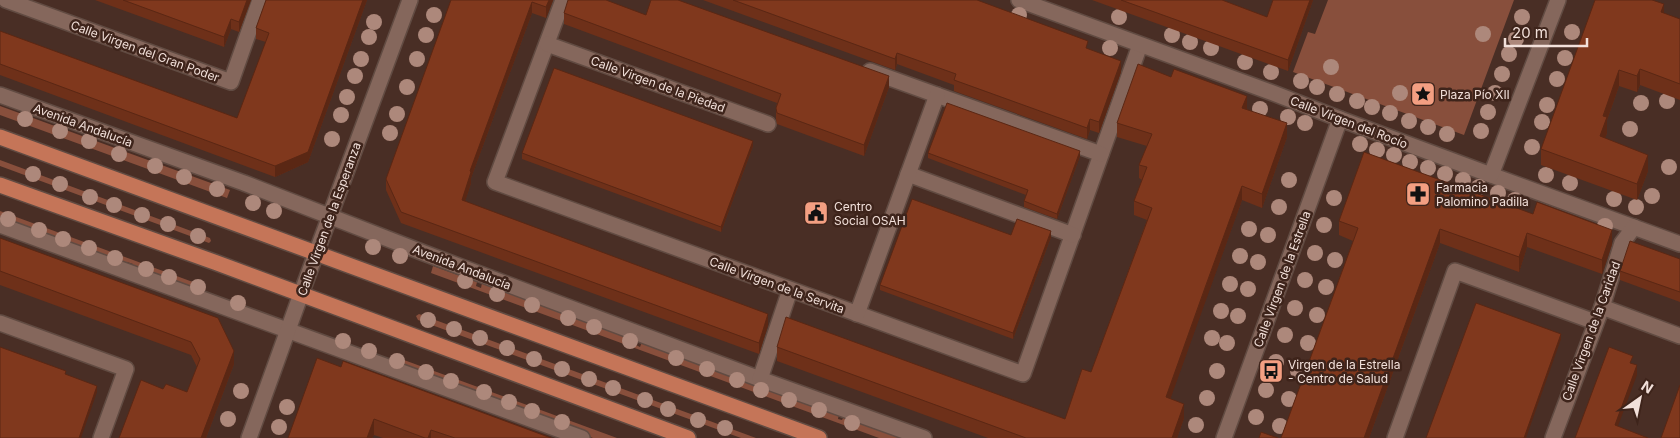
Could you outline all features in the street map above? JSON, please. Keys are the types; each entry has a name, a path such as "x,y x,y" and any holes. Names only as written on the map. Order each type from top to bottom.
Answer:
{"main road":[{"path":"0,137 819,438"},
{"path":"0,185 301,294 688,438"}],"street":[{"name":"Calle Virgen del Gran Poder","path":"6,0 231,82 260,0"},
{"name":"Calle Virgen de la Esperanza","path":"249,438 287,330 410,0"},
{"name":"Calle Virgen de la Servita","path":"563,0 495,182 1023,374 1140,45"},
{"name":"Calle Virgen del Rocío","path":"1019,0 1048,5 1140,45 1680,244"},
{"path":"1491,175 1558,0"},
{"name":"Calle Virgen de la Piedad","path":"547,44 768,124"},
{"path":"856,66 1101,154"},
{"name":"Avenida Andalucía","path":"0,95 331,216 424,253 924,438"},
{"path":"857,314 937,95"},
{"name":"Calle Virgen de la Estrella","path":"1224,438 1340,120"},
{"path":"908,174 1072,235"},
{"path":"0,225 582,438"},
{"name":"Calle Virgen de la Caridad","path":"1553,438 1602,306 1622,243 1634,227"},
{"path":"1396,438 1455,271 1595,322"},
{"path":"760,378 790,290"},
{"path":"1602,306 1680,336"},
{"path":"0,323 126,369 101,438"}],"shaded area":[{"path":"1328,0 1514,0 1464,135 1293,72 1308,32 1315,34"},
{"path":"0,106 230,190 227,198 0,115"},
{"path":"0,160 210,238 211,241 209,243 0,166"},
{"path":"0,211 201,285 199,293 132,268 133,264 127,262 126,266 0,220"},
{"path":"433,266 477,282 476,286 481,288 482,283 638,340 636,345 640,347 642,342 839,414 838,419 842,420 844,416 903,438 879,438 431,273"},
{"path":"419,314 756,438 741,438 418,320 416,316"},
{"path":"393,356 617,438 593,438 391,363"}],"building":[{"path":"123,0 247,0 239,22 231,19 224,37"},
{"path":"266,0 363,0 308,152 275,166 0,64 0,31 237,118 269,33 256,28"},
{"path":"451,0 549,0 546,7 532,2 470,171 462,200 768,314 759,343 401,212 386,179"},
{"path":"568,0 606,0 646,15 651,0 678,0 889,76 864,145 777,113 776,108 781,94 564,13"},
{"path":"733,0 977,0 1088,41 1086,48 1121,61 1099,122 1090,119 1087,128 954,80 956,74 897,53 895,59"},
{"path":"1121,0 1222,0 1267,17 1273,0 1310,0 1288,60"},
{"path":"1595,0 1652,0 1664,4 1661,12 1680,19 1680,84 1640,69 1637,76 1619,70 1603,116 1607,117 1600,136 1648,155 1637,184 1541,149"},
{"path":"1138,64 1171,77 1174,69 1247,96 1242,108 1287,123 1262,194 1242,186 1166,397 1184,404 1172,438 1026,438 777,347 786,317 1065,419 1082,369 1091,372 1152,208 1134,201 1147,167 1139,165 1152,134 1117,123"},
{"path":"554,68 753,141 721,227 522,153"},
{"path":"947,103 1080,151 1057,214 1024,201 1028,190 928,153"},
{"path":"1364,152 1533,214 1537,202 1612,230 1602,260 1527,233 1519,257 1440,229 1364,438 1281,438 1358,228 1339,221"},
{"path":"912,199 1011,235 1017,219 1051,231 1013,333 880,285"},
{"path":"0,238 218,318 234,351 201,438 119,438 141,380 163,389 166,384 187,392 200,359 191,342 0,271"},
{"path":"1630,241 1680,259 1680,292 1620,271"},
{"path":"1476,303 1561,334 1524,438 1426,438"},
{"path":"0,347 66,371 65,374 97,386 79,438 0,438"},
{"path":"1609,347 1633,356 1630,363 1637,365 1615,425 1648,438 1575,438"},
{"path":"317,358 341,367 343,361 551,438 455,438 431,430 428,438 425,438 374,419 367,438 288,438"},
{"path":"1680,385 1680,438 1661,438"},
{"path":"1261,432 1278,438 1259,438"}],"place":[{"name":"Plaza Pío XII","path":"1423,94"},
{"name":"Farmacia Palomino Padilla","path":"1418,194"},
{"name":"Centro Social OSAH","path":"816,213"},
{"name":"Virgen de la Estrella - Centro de Salud","path":"1271,371"}]}
